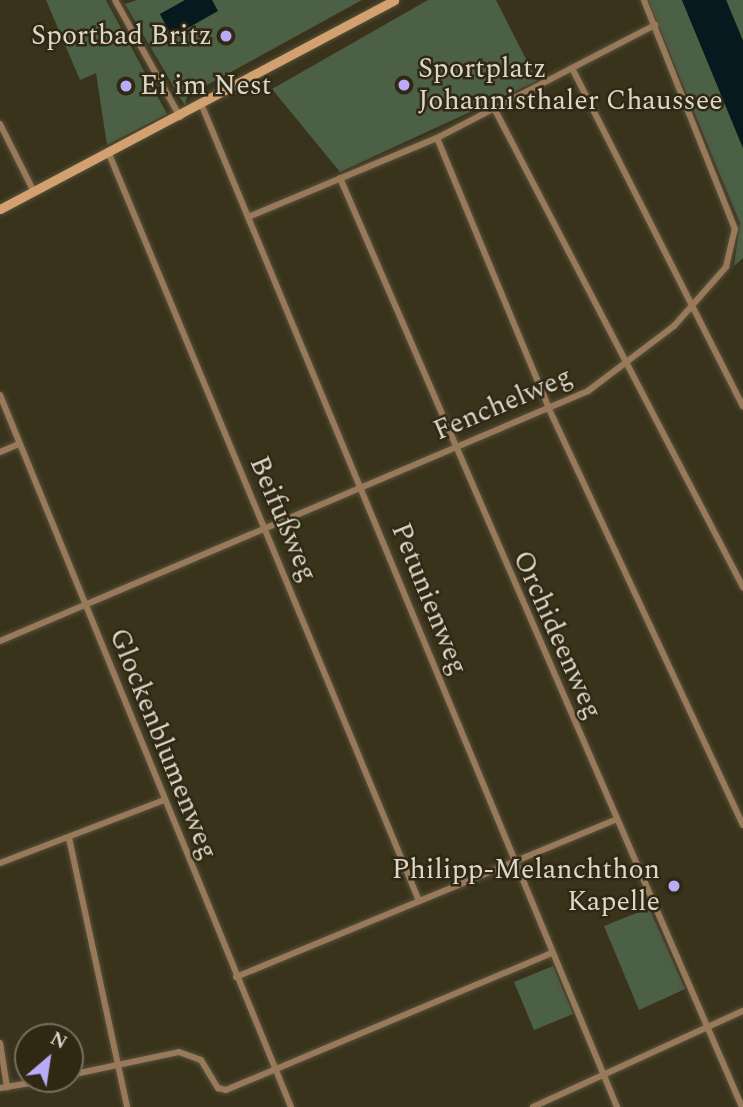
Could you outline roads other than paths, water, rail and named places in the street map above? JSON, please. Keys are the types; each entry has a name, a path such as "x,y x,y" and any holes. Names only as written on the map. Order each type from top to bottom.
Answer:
{"street":[{"path":"0,209 202,106 382,3 394,0"},
{"name":"Fenchelweg","path":"0,641 549,409 626,369 692,306 729,260 734,219 644,0"},
{"path":"117,1 180,117"},
{"path":"248,217 437,138 655,25"},
{"path":"572,68 743,406"},
{"name":"Petunienweg","path":"202,106 617,1107"},
{"path":"495,110 626,369 743,587"},
{"path":"0,124 34,192"},
{"path":"437,138 549,409 743,825"},
{"name":"Beifußweg","path":"109,154 419,901"},
{"name":"Orchideenweg","path":"340,178 453,449 742,1107"},
{"name":"Glockenblumenweg","path":"0,395 83,607 291,1107"},
{"path":"0,453 19,444"},
{"path":"0,863 164,800"},
{"path":"236,977 615,820"},
{"path":"69,838 127,1107"},
{"path":"84,1072 185,1053 205,1064 223,1090 552,953"},
{"path":"533,1107 743,1011"},
{"path":"0,1043 3,1088"}],"place":[{"name":"Sportbad Britz","path":"226,36"},
{"name":"Sportplatz Johannisthaler Chaussee","path":"404,85"},
{"name":"Ei im Nest","path":"126,86"},
{"name":"Philipp-Melanchthon Kapelle","path":"674,886"}]}
